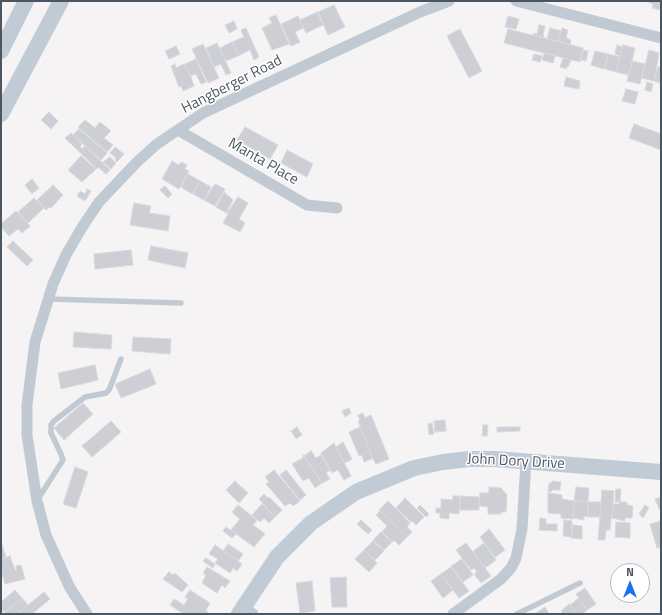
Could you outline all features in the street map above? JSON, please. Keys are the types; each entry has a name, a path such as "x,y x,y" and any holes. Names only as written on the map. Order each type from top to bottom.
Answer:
{"street":[{"path":"1,51 26,1"},
{"path":"1,114 61,1"},
{"name":"Hangberger Road","path":"87,614 70,588 46,535 37,501 27,436 27,405 35,342 48,299 66,255 99,202 137,162 157,144 178,130 221,104 425,10 448,1"},
{"path":"516,1 661,38"},
{"name":"Manta Place","path":"178,130 307,206 337,208"},
{"name":"John Dory Drive","path":"245,612 278,557 311,523 356,492 388,477 414,468 443,462 469,459 526,461 661,472"},
{"path":"459,612 501,579 511,568 516,558 522,529 526,461"}],"lane":[{"path":"48,299 181,303"},
{"path":"37,501 63,460 51,433 51,425 84,397 106,393 109,390 121,359"},
{"path":"517,614 580,583"}],"building":[{"path":"645,1 661,1 661,10 652,8 653,4"},
{"path":"334,5 345,27 328,35 318,12"},
{"path":"317,12 323,25 306,33 300,20"},
{"path":"276,15 289,44 272,50 262,28 272,23 269,18"},
{"path":"298,16 303,28 295,32 300,42 291,46 281,24"},
{"path":"508,16 519,19 516,29 505,27"},
{"path":"234,21 237,29 229,33 225,25"},
{"path":"539,25 545,26 543,35 545,38 533,35 534,33 537,34"},
{"path":"246,28 259,57 254,60 250,50 238,56 232,42 244,37 241,30"},
{"path":"550,28 561,31 558,41 547,39"},
{"path":"562,28 568,30 566,38 571,40 570,45 558,41"},
{"path":"460,29 482,71 469,78 447,36"},
{"path":"508,29 583,48 580,62 504,43"},
{"path":"232,42 238,56 226,61 220,48"},
{"path":"217,43 231,73 226,75 221,64 214,67 206,48"},
{"path":"203,44 219,78 208,83 192,49"},
{"path":"617,45 622,47 620,56 615,54"},
{"path":"623,45 635,48 629,75 616,72"},
{"path":"176,46 180,54 169,59 165,51"},
{"path":"583,50 588,51 586,61 581,60"},
{"path":"649,50 659,53 654,81 642,78"},
{"path":"595,51 608,54 604,69 591,65"},
{"path":"544,53 555,56 553,63 542,60"},
{"path":"534,54 542,56 540,62 532,60"},
{"path":"608,54 620,57 616,72 605,69"},
{"path":"563,58 571,60 566,69 560,67"},
{"path":"196,59 206,82 201,84 196,74 190,76 185,64"},
{"path":"632,61 645,64 640,84 627,81"},
{"path":"175,64 176,68 184,64 194,86 183,91 181,86 179,87 171,66"},
{"path":"658,67 661,67 661,83 654,81"},
{"path":"566,77 580,81 579,89 564,86"},
{"path":"647,82 653,84 651,92 645,90"},
{"path":"626,89 638,92 635,104 622,101"},
{"path":"49,112 58,121 51,129 41,120"},
{"path":"85,120 95,128 100,122 111,131 104,138 113,145 107,152 78,127"},
{"path":"634,124 661,134 661,150 629,138"},
{"path":"245,127 278,145 270,159 237,140"},
{"path":"79,129 107,153 101,160 73,135"},
{"path":"71,133 82,144 80,146 82,149 85,146 110,170 106,174 98,167 97,169 65,138"},
{"path":"115,147 124,154 117,162 115,160 116,158 110,153"},
{"path":"287,150 313,164 307,177 281,163"},
{"path":"81,156 96,169 82,182 68,170"},
{"path":"110,157 116,163 111,169 103,162"},
{"path":"172,161 179,165 181,162 187,165 185,169 189,171 179,189 162,179"},
{"path":"188,174 200,181 192,194 181,187"},
{"path":"32,179 39,188 32,194 25,185"},
{"path":"200,181 211,187 204,200 193,194"},
{"path":"215,184 225,189 215,206 204,200"},
{"path":"53,185 63,195 51,208 50,207 46,210 37,200"},
{"path":"165,186 172,194 168,198 160,190"},
{"path":"87,189 91,191 85,201 77,196 80,191 85,194"},
{"path":"224,192 233,200 226,213 216,207"},
{"path":"238,197 248,203 239,219 245,223 240,232 223,223 228,214 227,213"},
{"path":"34,198 44,208 28,223 18,212"},
{"path":"134,203 151,206 149,213 170,216 168,231 130,225"},
{"path":"16,211 30,226 22,233 18,229 9,236 1,227 1,224"},
{"path":"13,241 33,260 27,266 7,247"},
{"path":"151,246 188,253 185,268 148,260"},
{"path":"131,250 133,265 95,269 94,254"},
{"path":"74,332 112,335 111,349 73,347"},
{"path":"133,337 171,339 170,354 132,351"},
{"path":"95,365 98,380 61,389 58,373"},
{"path":"150,369 156,384 121,398 115,384"},
{"path":"83,403 93,414 64,440 54,428"},
{"path":"349,408 351,413 345,417 342,411"},
{"path":"363,413 365,418 371,415 389,459 376,464 373,459 358,421 360,420 358,415"},
{"path":"445,420 446,431 435,432 434,421"},
{"path":"111,421 121,432 92,457 82,446"},
{"path":"432,423 434,434 429,435 428,424"},
{"path":"483,425 488,425 487,436 482,436"},
{"path":"297,427 302,435 296,439 291,431"},
{"path":"360,427 373,458 364,462 362,455 359,456 349,432"},
{"path":"497,427 520,427 520,431 497,432"},
{"path":"343,442 352,459 345,463 336,447"},
{"path":"334,443 351,476 344,480 338,470 332,473 321,453"},
{"path":"311,451 316,458 321,455 330,470 326,473 330,479 322,483 304,456"},
{"path":"303,455 322,483 315,488 309,478 303,481 292,464 303,458"},
{"path":"75,467 88,472 76,508 63,504"},
{"path":"274,470 300,501 293,506 290,503 285,506 266,484 269,482 265,477"},
{"path":"286,470 306,495 300,500 280,475"},
{"path":"235,481 248,493 239,503 226,490"},
{"path":"553,481 561,482 560,490 552,490 551,492 548,492 549,484"},
{"path":"489,487 501,488 507,495 506,512 501,512 501,514 488,514 488,507 479,506 480,493 489,493"},
{"path":"576,487 589,488 588,502 574,501"},
{"path":"616,489 621,489 620,502 615,502"},
{"path":"602,490 614,491 612,518 610,530 606,530 605,540 598,540"},
{"path":"548,493 562,495 562,499 574,501 573,519 561,518 561,514 548,513"},
{"path":"264,494 282,510 275,517 259,499"},
{"path":"453,496 460,496 459,514 449,513 449,519 440,518 440,513 436,513 436,508 441,508 441,499 453,500"},
{"path":"460,496 479,497 479,510 460,510"},
{"path":"661,497 661,509 659,509 655,499"},
{"path":"405,498 424,517 416,525 396,508"},
{"path":"388,501 410,523 407,527 412,532 407,537 379,510"},
{"path":"574,501 588,502 588,517 584,516 584,520 573,518"},
{"path":"588,502 601,502 600,517 588,517"},
{"path":"619,502 627,502 627,505 633,506 632,518 625,518 625,521 612,518 613,504 619,504"},
{"path":"262,504 275,517 269,523 264,518 260,522 252,515"},
{"path":"238,505 257,520 253,525 265,534 254,547 231,530 240,519 232,512"},
{"path":"420,505 429,514 426,517 417,508"},
{"path":"645,505 649,508 643,518 639,514"},
{"path":"380,511 407,537 399,545 394,540 393,542 382,532 387,526 376,515"},
{"path":"540,518 546,519 546,524 557,524 557,531 539,530"},
{"path":"361,520 372,530 368,534 357,524"},
{"path":"564,520 572,521 571,537 563,536"},
{"path":"661,521 661,547 657,548 650,524"},
{"path":"616,522 630,523 630,538 615,537"},
{"path":"573,525 582,526 582,539 571,538"},
{"path":"226,527 236,534 232,538 223,531"},
{"path":"489,529 505,550 495,557 480,537"},
{"path":"381,532 392,542 384,550 373,540"},
{"path":"373,541 384,551 375,560 364,550"},
{"path":"1,542 6,557 1,559"},
{"path":"466,543 491,576 481,583 474,574 477,572 474,568 471,570 456,550"},
{"path":"484,543 496,560 485,568 473,551"},
{"path":"228,544 243,554 238,561 223,551"},
{"path":"215,545 242,564 237,571 233,568 230,573 215,563 218,559 209,554"},
{"path":"364,550 377,563 369,572 355,559"},
{"path":"10,556 15,570 17,570 16,566 21,565 25,579 5,584 1,570 1,559"},
{"path":"206,558 215,564 213,568 203,561"},
{"path":"462,559 473,575 463,582 451,566"},
{"path":"207,567 230,581 225,588 222,585 217,593 202,583 206,575 203,573"},
{"path":"451,567 469,591 459,598 441,574"},
{"path":"169,572 173,575 175,573 188,585 182,592 163,579"},
{"path":"441,574 453,590 443,598 431,581"},
{"path":"346,577 347,607 332,607 330,578"},
{"path":"312,581 315,611 300,613 296,583"},
{"path":"585,588 596,604 587,610 576,594"},
{"path":"15,590 22,598 4,612 1,608 1,602"},
{"path":"190,590 210,603 206,610 209,614 184,614 170,605 174,599 184,605 188,599 185,597"},
{"path":"44,592 50,599 32,614 17,614"},
{"path":"22,598 28,605 17,614 6,614 5,612"},
{"path":"579,598 587,610 582,614 576,614 570,605"},
{"path":"569,604 576,614 563,614 561,611"},
{"path":"545,607 549,614 535,614 536,613"}]}
